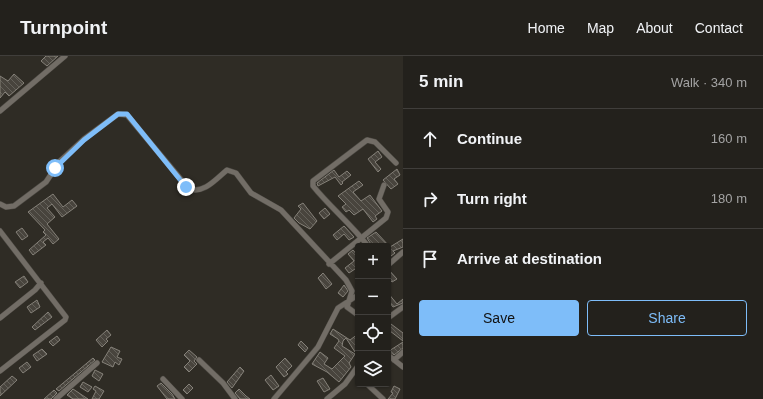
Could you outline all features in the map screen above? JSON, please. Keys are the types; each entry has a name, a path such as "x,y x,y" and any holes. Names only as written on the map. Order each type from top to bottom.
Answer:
{"street":[{"path":"0,111 65,56"},
{"path":"0,204 10,207 17,204 46,182 60,161 84,140 118,114 127,114 189,189 198,190 227,170 234,171 251,192 281,210 350,286 352,291 346,304"},
{"path":"365,243 326,202 313,186 313,181 367,140 375,142 396,163"},
{"path":"329,264 386,218 388,212 379,199 384,185"},
{"path":"0,231 64,313 65,320 0,370"},
{"path":"391,262 403,252"},
{"path":"0,318 35,290 41,283"},
{"path":"274,399 318,348 338,308 355,297"},
{"path":"346,304 355,312"},
{"path":"391,316 403,307"},
{"path":"394,360 403,352"},
{"path":"391,358 403,367"},
{"path":"199,360 223,383 235,399"},
{"path":"56,399 98,362"},
{"path":"327,399 355,376"},
{"path":"163,379 182,399"},
{"path":"371,387 383,399"}],"building":[{"path":"46,56 58,56 47,66 41,61"},
{"path":"14,74 24,83 9,96 5,92 0,98 0,76 8,81"},
{"path":"378,151 382,157 375,162 381,169 378,172 368,159"},
{"path":"397,169 400,175 394,179 398,184 391,189 383,180"},
{"path":"334,170 339,177 347,171 351,175 342,182 343,183 341,185 335,177 318,186 317,183"},
{"path":"359,181 363,185 353,192 361,201 370,195 382,211 375,216 377,219 373,222 363,209 354,215 349,210 346,212 342,207 346,204 338,196"},
{"path":"53,194 63,207 72,200 77,206 62,217 52,204 47,208 55,217 47,224 59,239 53,244 48,238 43,242 46,245 33,255 29,250 46,235 43,232 45,230 28,212"},
{"path":"303,203 317,221 310,229 299,223 294,218 301,209 298,206"},
{"path":"325,208 330,214 324,219 319,213"},
{"path":"344,226 354,237 349,240 344,234 337,240 333,235"},
{"path":"22,228 28,236 22,240 16,232"},
{"path":"376,232 386,243 370,243 367,238"},
{"path":"403,239 403,247 393,251 395,253 391,256 391,246"},
{"path":"353,250 355,252 355,269 349,273 345,268 354,261 348,254"},
{"path":"391,272 397,279 392,282 391,281"},
{"path":"323,273 332,284 326,289 318,278"},
{"path":"24,276 28,282 20,288 15,282"},
{"path":"344,285 348,291 343,297 338,293"},
{"path":"391,297 397,304 403,299 403,303 393,307 391,304"},
{"path":"37,300 40,307 31,313 27,307"},
{"path":"48,312 52,317 35,330 32,327"},
{"path":"391,324 403,333 403,341 391,332"},
{"path":"333,329 350,340 355,336 355,352 346,338 343,341 342,346 355,354 349,363 351,367 339,382 327,372 312,364 320,352 328,358 324,364 332,369 345,356 334,348 339,341 330,334"},
{"path":"107,330 111,335 106,339 108,341 102,347 96,340"},
{"path":"57,336 60,340 53,346 49,342"},
{"path":"301,341 308,348 305,352 298,345"},
{"path":"403,342 403,348 394,355 391,353 391,350"},
{"path":"111,347 120,351 117,357 122,359 119,365 115,362 113,367 102,362"},
{"path":"42,349 47,354 37,361 33,355"},
{"path":"189,350 197,357 194,361 197,364 189,372 184,367 190,361 184,355"},
{"path":"93,358 95,360 59,391 56,389"},
{"path":"285,358 292,366 286,372 288,374 284,377 276,367"},
{"path":"27,362 31,367 23,373 19,368"},
{"path":"240,367 244,371 232,388 227,382"},
{"path":"95,370 103,374 99,381 92,376"},
{"path":"271,375 279,386 273,390 265,380"},
{"path":"12,376 17,380 0,396 0,387"},
{"path":"323,378 330,389 324,392 317,381"},
{"path":"83,382 92,387 88,392 80,387"},
{"path":"161,383 175,399 167,399 157,386"},
{"path":"189,384 193,388 187,394 183,390"},
{"path":"95,386 104,391 99,399 92,399 96,391 93,389"},
{"path":"394,386 400,389 395,399 388,399 393,393 391,392"},
{"path":"73,389 88,399 73,399 67,395"},
{"path":"239,389 250,399 240,399 235,393"},
{"path":"54,390 57,393 51,399 44,399"}],"route":[{"path":"55,168 60,161 84,140 118,114 123,113 127,114 186,187"}]}
